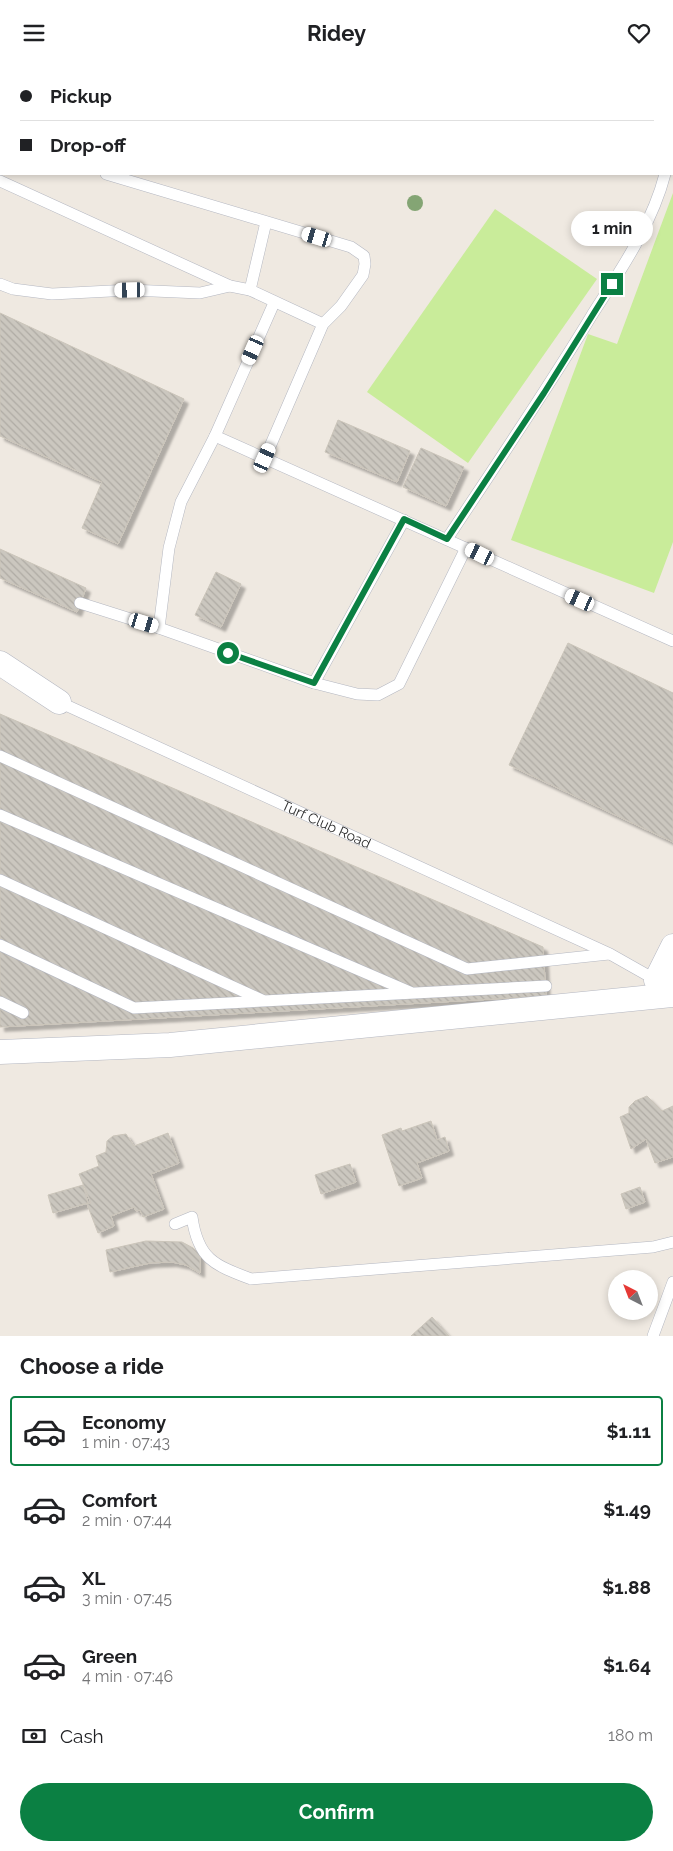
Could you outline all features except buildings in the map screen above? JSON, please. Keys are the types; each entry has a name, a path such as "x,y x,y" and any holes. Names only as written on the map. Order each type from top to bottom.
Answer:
{"street":[{"name":"Turf Club Road","path":"0,663 59,702"},
{"path":"7,1055 170,1045 667,987 673,946"}],"lane":[{"path":"109,175 351,247 364,256 363,275 341,306 323,324 265,458"},
{"path":"447,539 544,393 630,255 661,189 665,175"},
{"path":"0,181 230,286 250,291 323,324"},
{"path":"250,291 266,222"},
{"path":"0,283 13,289 52,294 130,290 200,293 230,286"},
{"path":"160,628 168,548 181,502 215,436 274,303"},
{"path":"215,436 673,641"},
{"path":"314,683 404,519"},
{"path":"80,603 160,628 314,683 357,694 378,695 399,684 466,547"},
{"name":"Turf Club Road","path":"59,702 610,954 667,987"},
{"path":"0,756 467,969 610,954"},
{"path":"0,815 414,994"},
{"path":"0,880 265,1001"},
{"path":"0,945 134,1007 546,987"},
{"path":"0,1002 23,1013"},
{"path":"175,1224 192,1217 195,1239 209,1259 230,1271 251,1279 652,1247 673,1242"},
{"path":"653,1336 673,1282"}],"green space":[{"path":"673,193 673,542 654,593 511,540 588,334 617,344"},
{"path":"495,209 597,279 468,463 367,392"}],"route":[{"path":"228,653 314,683 404,519 447,539 544,393 612,284"}]}
